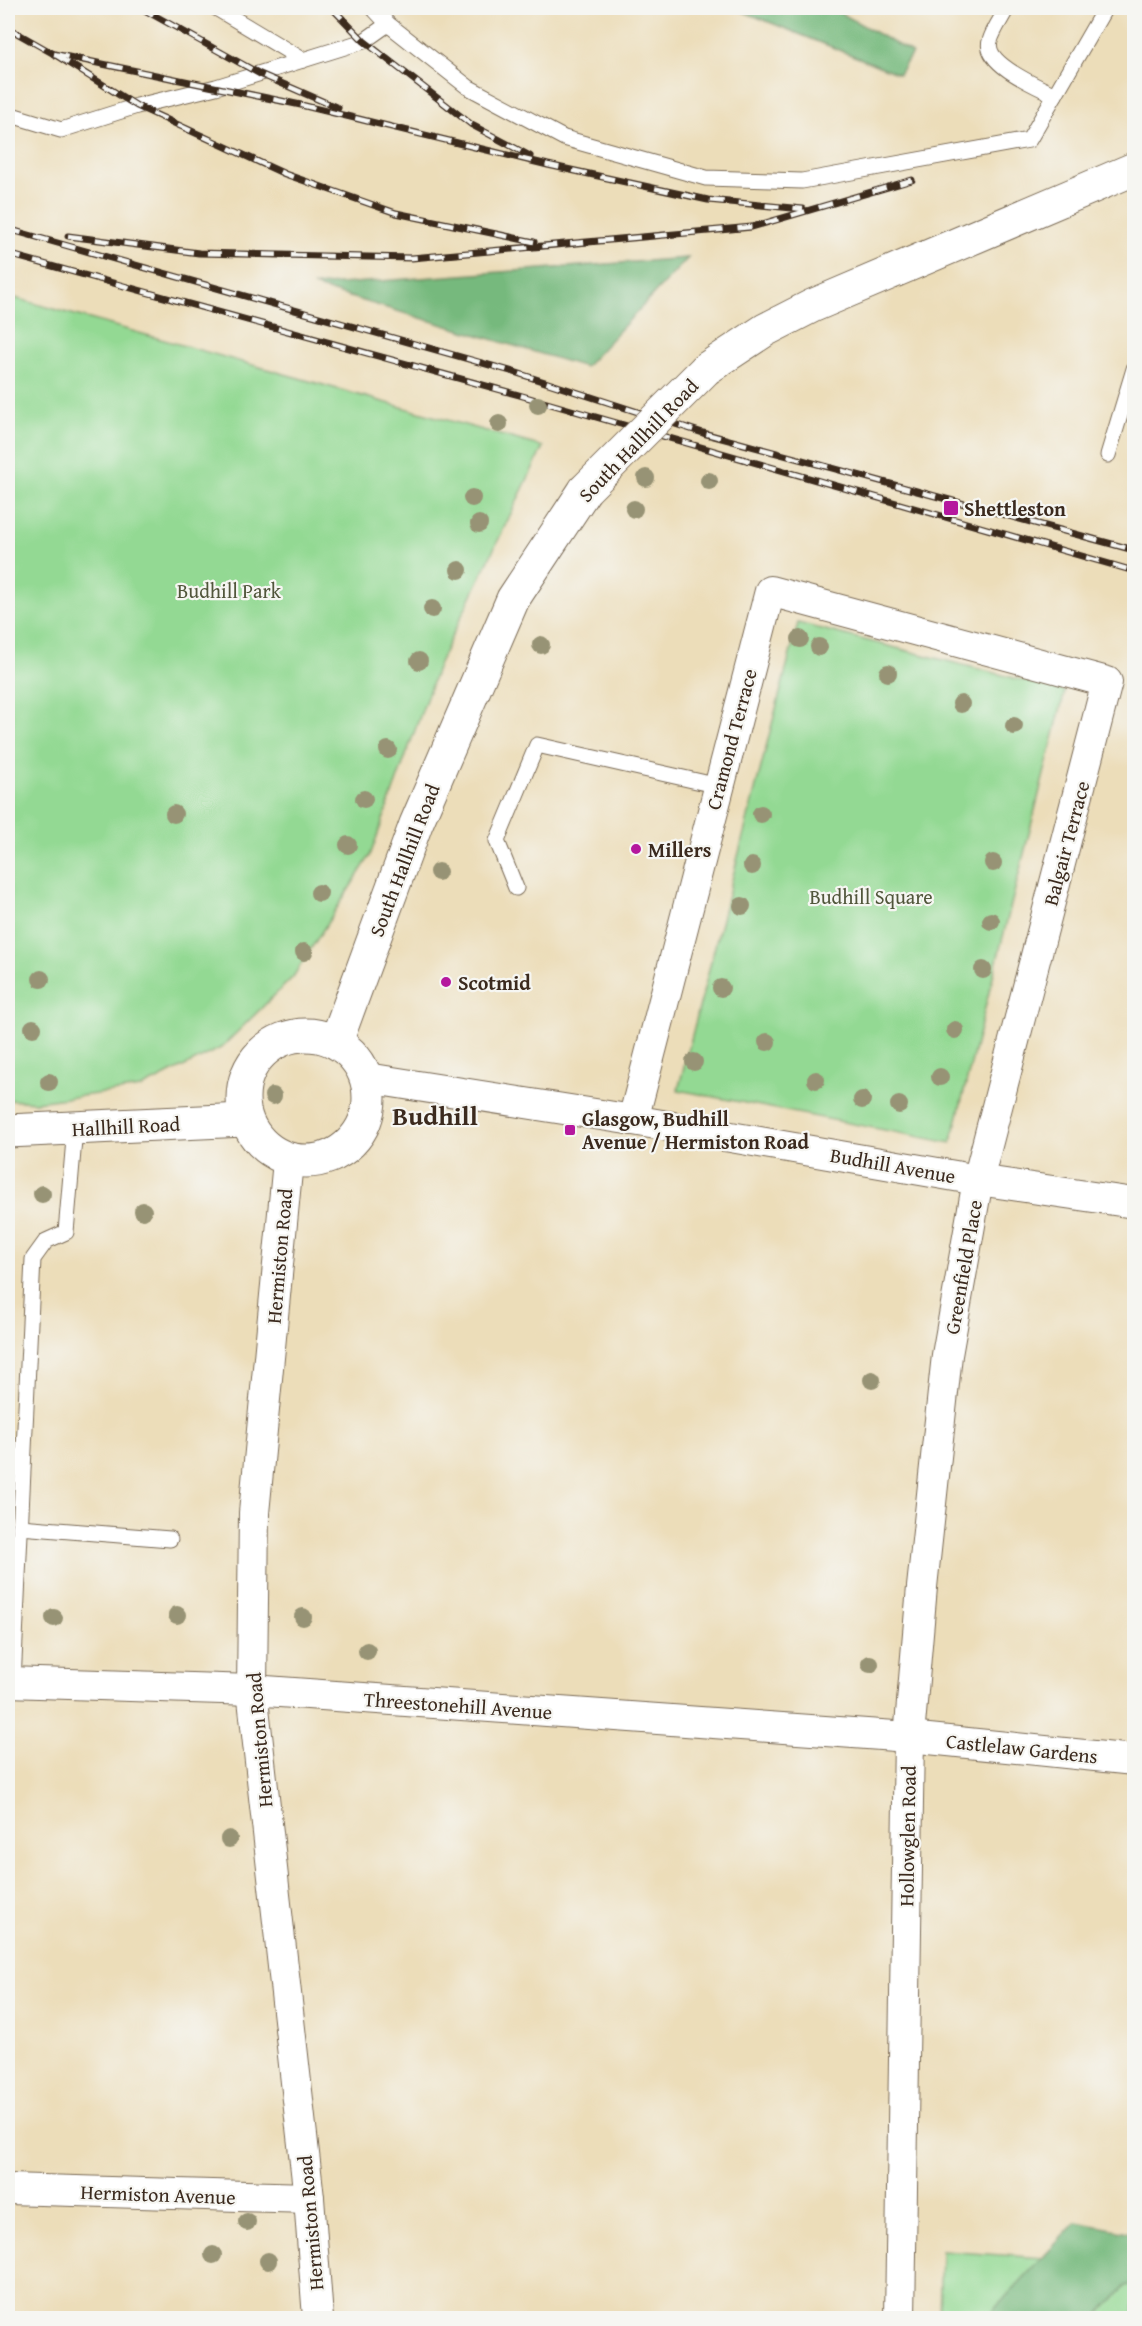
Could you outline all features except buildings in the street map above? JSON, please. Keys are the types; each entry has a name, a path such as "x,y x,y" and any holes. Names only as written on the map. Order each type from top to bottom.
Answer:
{"street":[{"name":"South Hallhill Road","path":"336,1042 416,824 513,599 585,490 706,369 765,330 812,306 1134,169"},
{"name":"Cramond Terrace","path":"633,1120 770,591 932,636"},
{"name":"Balgair Terrace","path":"932,636 1107,682 978,1180"},
{"path":"296,1034 312,1034 336,1042 354,1055 367,1078 369,1113 348,1147 317,1162 288,1161 266,1149 244,1120 241,1090 260,1052 296,1034"},
{"name":"Budhill Avenue","path":"367,1078 633,1120 978,1180 1134,1203"},
{"name":"Hallhill Road","path":"8,1131 244,1120"},
{"name":"Hermiston Road","path":"288,1161 254,1513 252,1690 309,2198 318,2319"},
{"name":"Greenfield Place","path":"947,1355 978,1180"},
{"name":"Hollowglen Road","path":"900,2319 909,1737 922,1587 947,1355"},
{"name":"Threestonehill Avenue","path":"10,1682 252,1690 909,1737"},
{"name":"Castlelaw Gardens","path":"909,1737 1134,1760"},
{"name":"Hermiston Avenue","path":"8,2189 309,2198"}],"lane":[{"path":"216,8 303,60"},
{"path":"373,8 388,24 468,87 564,138 706,178 802,181 1029,140 1105,8"},
{"path":"1007,8 989,43 992,56 1008,70 1055,95"},
{"path":"8,114 61,130 136,106 216,87 364,41 388,24"},
{"path":"1108,455 1134,369"},
{"path":"516,888 497,841 537,745 719,786"},
{"path":"10,1682 33,1259 46,1241 66,1232 75,1128"},
{"path":"20,1527 170,1539"}],"green space":[{"path":"734,8 832,8 912,53 899,74"},
{"path":"688,258 585,367 313,286"},
{"name":"Budhill Park","path":"8,296 543,447 439,663 370,856 293,977 221,1048 141,1088 36,1102 8,1100"},
{"name":"Budhill Square","path":"798,623 1065,691 951,1143 678,1090"},
{"path":"1076,2222 1134,2233 1134,2284 1126,2286 1095,2318 986,2318"},
{"path":"941,2251 1134,2264 1134,2318 939,2318"}],"railway":[{"path":"141,8 260,74 338,108"},
{"path":"332,8 364,41 472,125 530,156"},
{"path":"8,28 137,106 285,174 396,213 534,242"},
{"path":"54,54 301,105 548,165 708,200 803,209"},
{"path":"68,236 199,253 412,258 752,227 912,180"},
{"path":"8,229 514,372 703,433 1134,550"},
{"path":"8,254 519,395 1134,571"}],"place":[{"name":"Shettleston","path":"951,508"},
{"name":"Millers","path":"636,849"},
{"name":"Scotmid","path":"446,982"},
{"name":"Glasgow, Budhill Avenue / Hermiston Road","path":"570,1130"}],"district":[{"name":"Budhill","path":"435,1115"}]}
